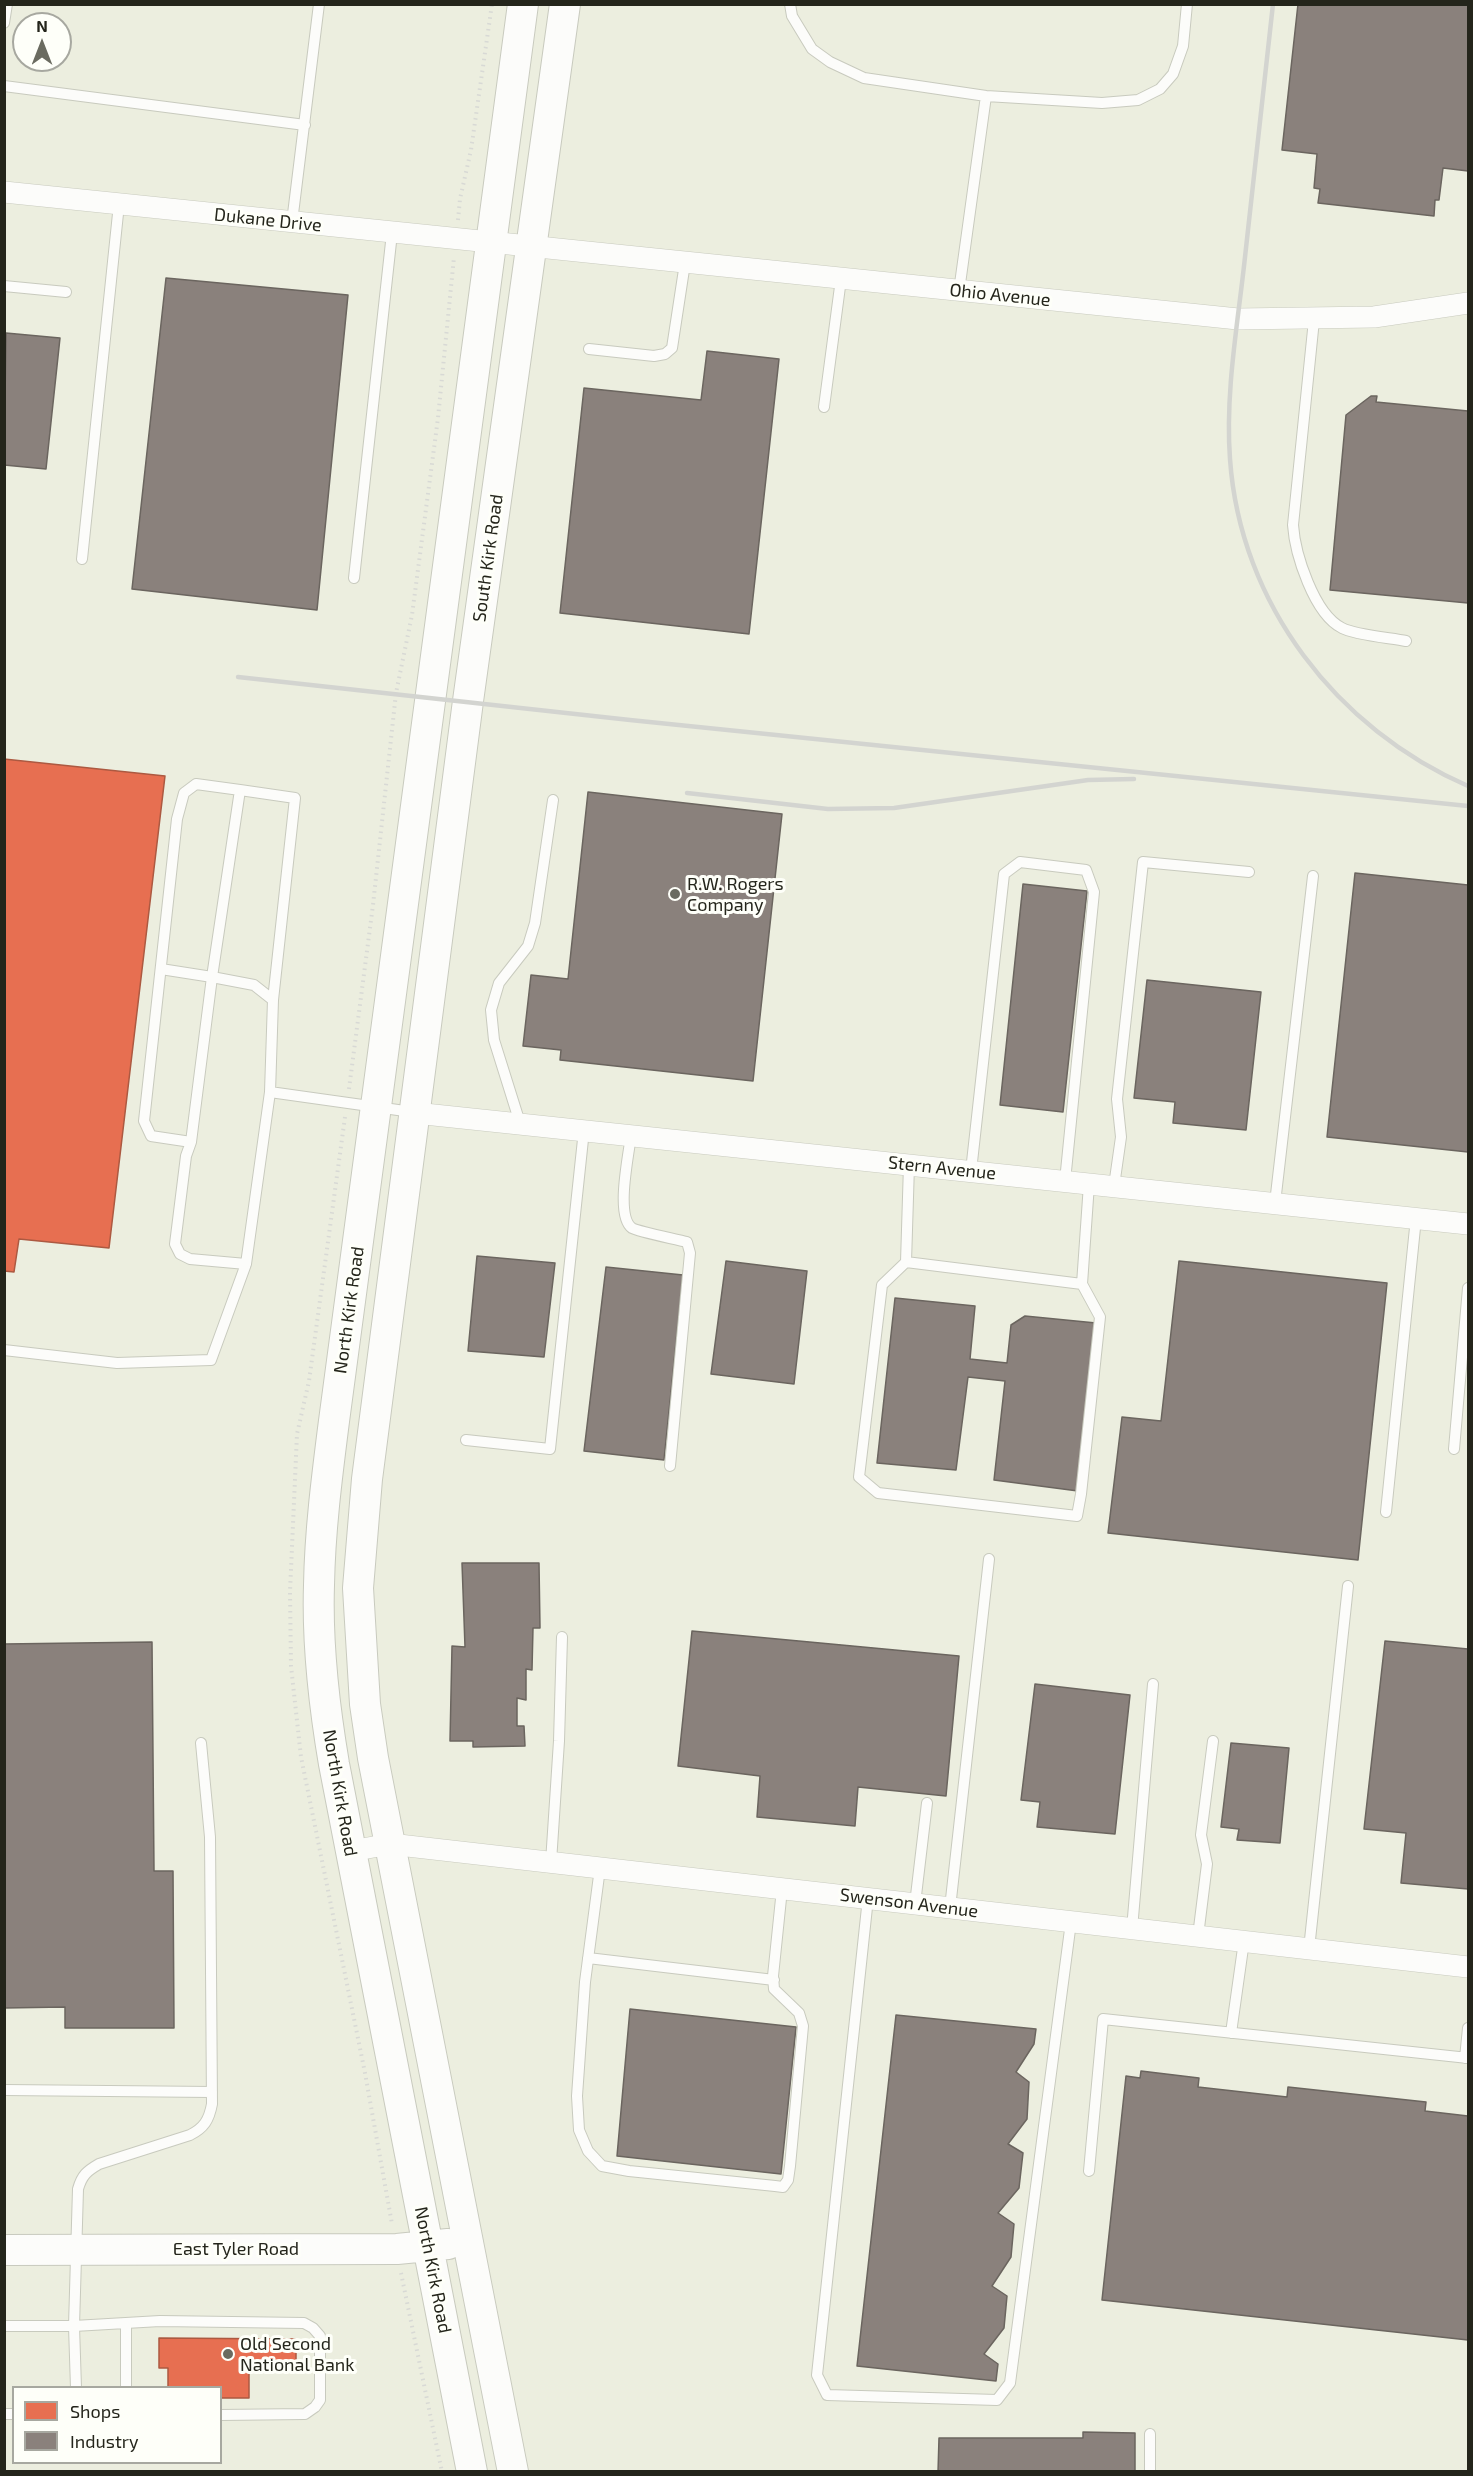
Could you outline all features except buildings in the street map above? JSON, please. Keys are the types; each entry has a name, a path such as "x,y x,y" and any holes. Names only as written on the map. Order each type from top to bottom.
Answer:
{"main road":[{"name":"South Kirk Road","path":"376,1107 523,4"},
{"name":"South Kirk Road","path":"415,1113 468,702 565,4"},
{"name":"North Kirk Road","path":"376,1107 321,1535 320,1650 325,1709 351,1851 472,2472"},
{"path":"415,1113 367,1479 358,1588 365,1704 390,1844 513,2472"},
{"name":"East Tyler Road","path":"4,2250 428,2247 467,2241"}],"street":[{"name":"Dukane Drive","path":"4,192 532,247"},
{"name":"Ohio Avenue","path":"532,247 1238,319 1314,320 1374,317 1468,303"},
{"name":"Stern Avenue","path":"415,1113 1468,1224"},
{"name":"Swenson Avenue","path":"351,1851 390,1844 1468,1967"}],"lane":[{"path":"4,23 7,4"},
{"path":"292,222 319,4"},
{"path":"790,4 792,16 812,49 830,62 864,78 986,96 1101,103 1138,100 1160,89 1173,74 1183,46 1187,4"},
{"path":"4,86 305,125"},
{"path":"959,291 986,96"},
{"path":"82,559 119,204"},
{"path":"354,578 392,233"},
{"path":"589,349 654,356 665,354 672,348 685,263"},
{"path":"824,407 840,279"},
{"path":"4,286 66,292"},
{"path":"1314,320 1293,525 1294,544 1305,577 1326,615 1334,622 1342,628 1407,640"},
{"path":"4,1350 117,1363 211,1360 246,1264 270,1092 273,1000 295,798 196,784 184,794 177,819 144,1121 151,1136 190,1142"},
{"path":"240,790 175,1244 180,1254 190,1258 246,1264"},
{"path":"520,1123 494,1040 491,1011 499,983 528,946 534,923 553,800"},
{"path":"971,1172 1004,874 1020,862 1086,870 1095,892 1065,1181"},
{"path":"1114,1186 1120,1137 1117,1099 1143,862 1249,872"},
{"path":"1275,1203 1313,876"},
{"path":"161,969 254,985 273,1000"},
{"path":"270,1092 415,1113"},
{"path":"466,1440 550,1449 584,1130"},
{"path":"631,1135 624,1197 625,1218 633,1228 687,1242 690,1253 670,1466"},
{"path":"909,1165 906,1262 882,1285 859,1477 878,1493 1077,1516 1100,1317 1082,1284 1089,1184"},
{"path":"1386,1512 1416,1218"},
{"path":"906,1262 1082,1284"},
{"path":"1454,1449 1468,1288"},
{"path":"950,1908 989,1559"},
{"path":"1309,1949 1348,1586"},
{"path":"551,1862 559,1741 562,1637"},
{"path":"1132,1929 1153,1684"},
{"path":"1198,1936 1207,1864 1202,1835 1213,1741"},
{"path":"76,2386 74,2326 78,2189 81,2178 87,2171 117,2157 190,2135 202,2129 209,2116 212,2092 210,1838 201,1743"},
{"path":"915,1904 927,1803"},
{"path":"600,1868 588,1958 578,2085 579,2130 588,2151 602,2166 629,2171 783,2187 787,2183 790,2166 803,2026 799,2013 774,1989 783,1889"},
{"path":"868,1898 817,2375 827,2395 997,2400 1010,2383 1071,1922"},
{"path":"1231,2033 1244,1941"},
{"path":"588,1958 774,1980"},
{"path":"1089,2171 1103,2019 1467,2058 1468,2028"},
{"path":"4,2090 212,2092"},
{"path":"4,2326 74,2326 160,2321 304,2324 313,2328 320,2336 320,2400 315,2407 305,2414 222,2415"},
{"path":"126,2323 126,2386"},
{"path":"1150,2434 1150,2472"}],"railway":[{"path":"1273,4 1229,408 1230,459 1238,512 1253,563 1275,611 1304,656 1338,696 1377,731 1421,762 1468,786"},
{"path":"238,677 630,720 1468,806"},
{"path":"687,793 828,809 894,808 1088,780 1134,779"}],"place":[{"name":"R.W. Rogers Company","path":"675,894"},
{"name":"Old Second National Bank","path":"228,2354"}]}
